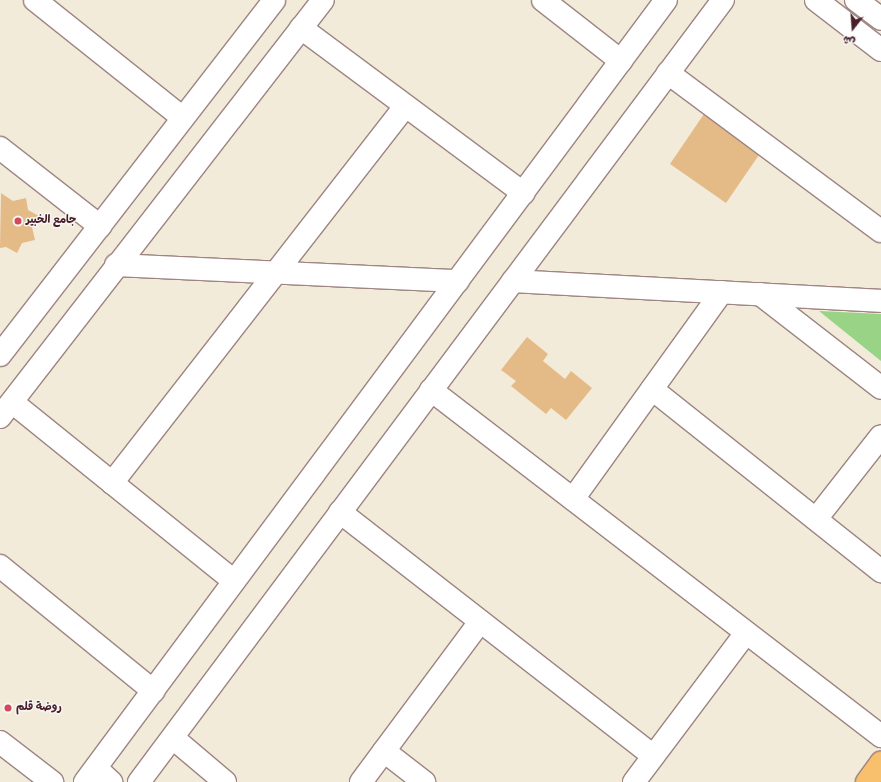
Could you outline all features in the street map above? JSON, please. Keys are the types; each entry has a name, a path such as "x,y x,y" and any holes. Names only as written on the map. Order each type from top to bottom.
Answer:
{"main road":[{"path":"867,782 881,763"}],"street":[{"path":"35,0 183,118"},
{"path":"234,582 112,483 6,410 116,265 323,0"},
{"path":"543,0 621,61"},
{"path":"97,777 153,691 666,0"},
{"path":"139,782 723,0"},
{"path":"816,0 881,50"},
{"path":"856,0 881,19"},
{"path":"1,352 183,118 265,3"},
{"path":"301,28 523,193"},
{"path":"668,72 881,231"},
{"path":"112,483 406,106"},
{"path":"0,148 100,226"},
{"path":"116,265 274,275 458,281"},
{"path":"513,281 881,301"},
{"path":"573,499 722,292"},
{"path":"760,294 881,388"},
{"path":"652,389 881,570"},
{"path":"431,390 746,634 881,736"},
{"path":"816,519 881,436"},
{"path":"340,512 653,756"},
{"path":"0,566 153,691"},
{"path":"361,782 480,622"},
{"path":"634,782 746,634"},
{"path":"172,738 225,782"},
{"path":"0,742 52,782"},
{"path":"384,751 424,782"}],"green space":[{"path":"819,311 881,314 881,361"}],"building":[{"path":"706,111 763,149 726,203 670,164"},
{"name":"جامع الخبير","path":"1,193 13,201 26,198 28,210 39,216 32,227 35,240 22,243 17,253 6,247 0,248"},
{"path":"527,337 548,354 543,361 565,379 571,371 592,388 566,420 551,408 546,414 511,386 516,381 501,370"}],"place":[{"name":"جامع الخبير","path":"18,221"},
{"name":"روضة قلم","path":"8,708"}]}
